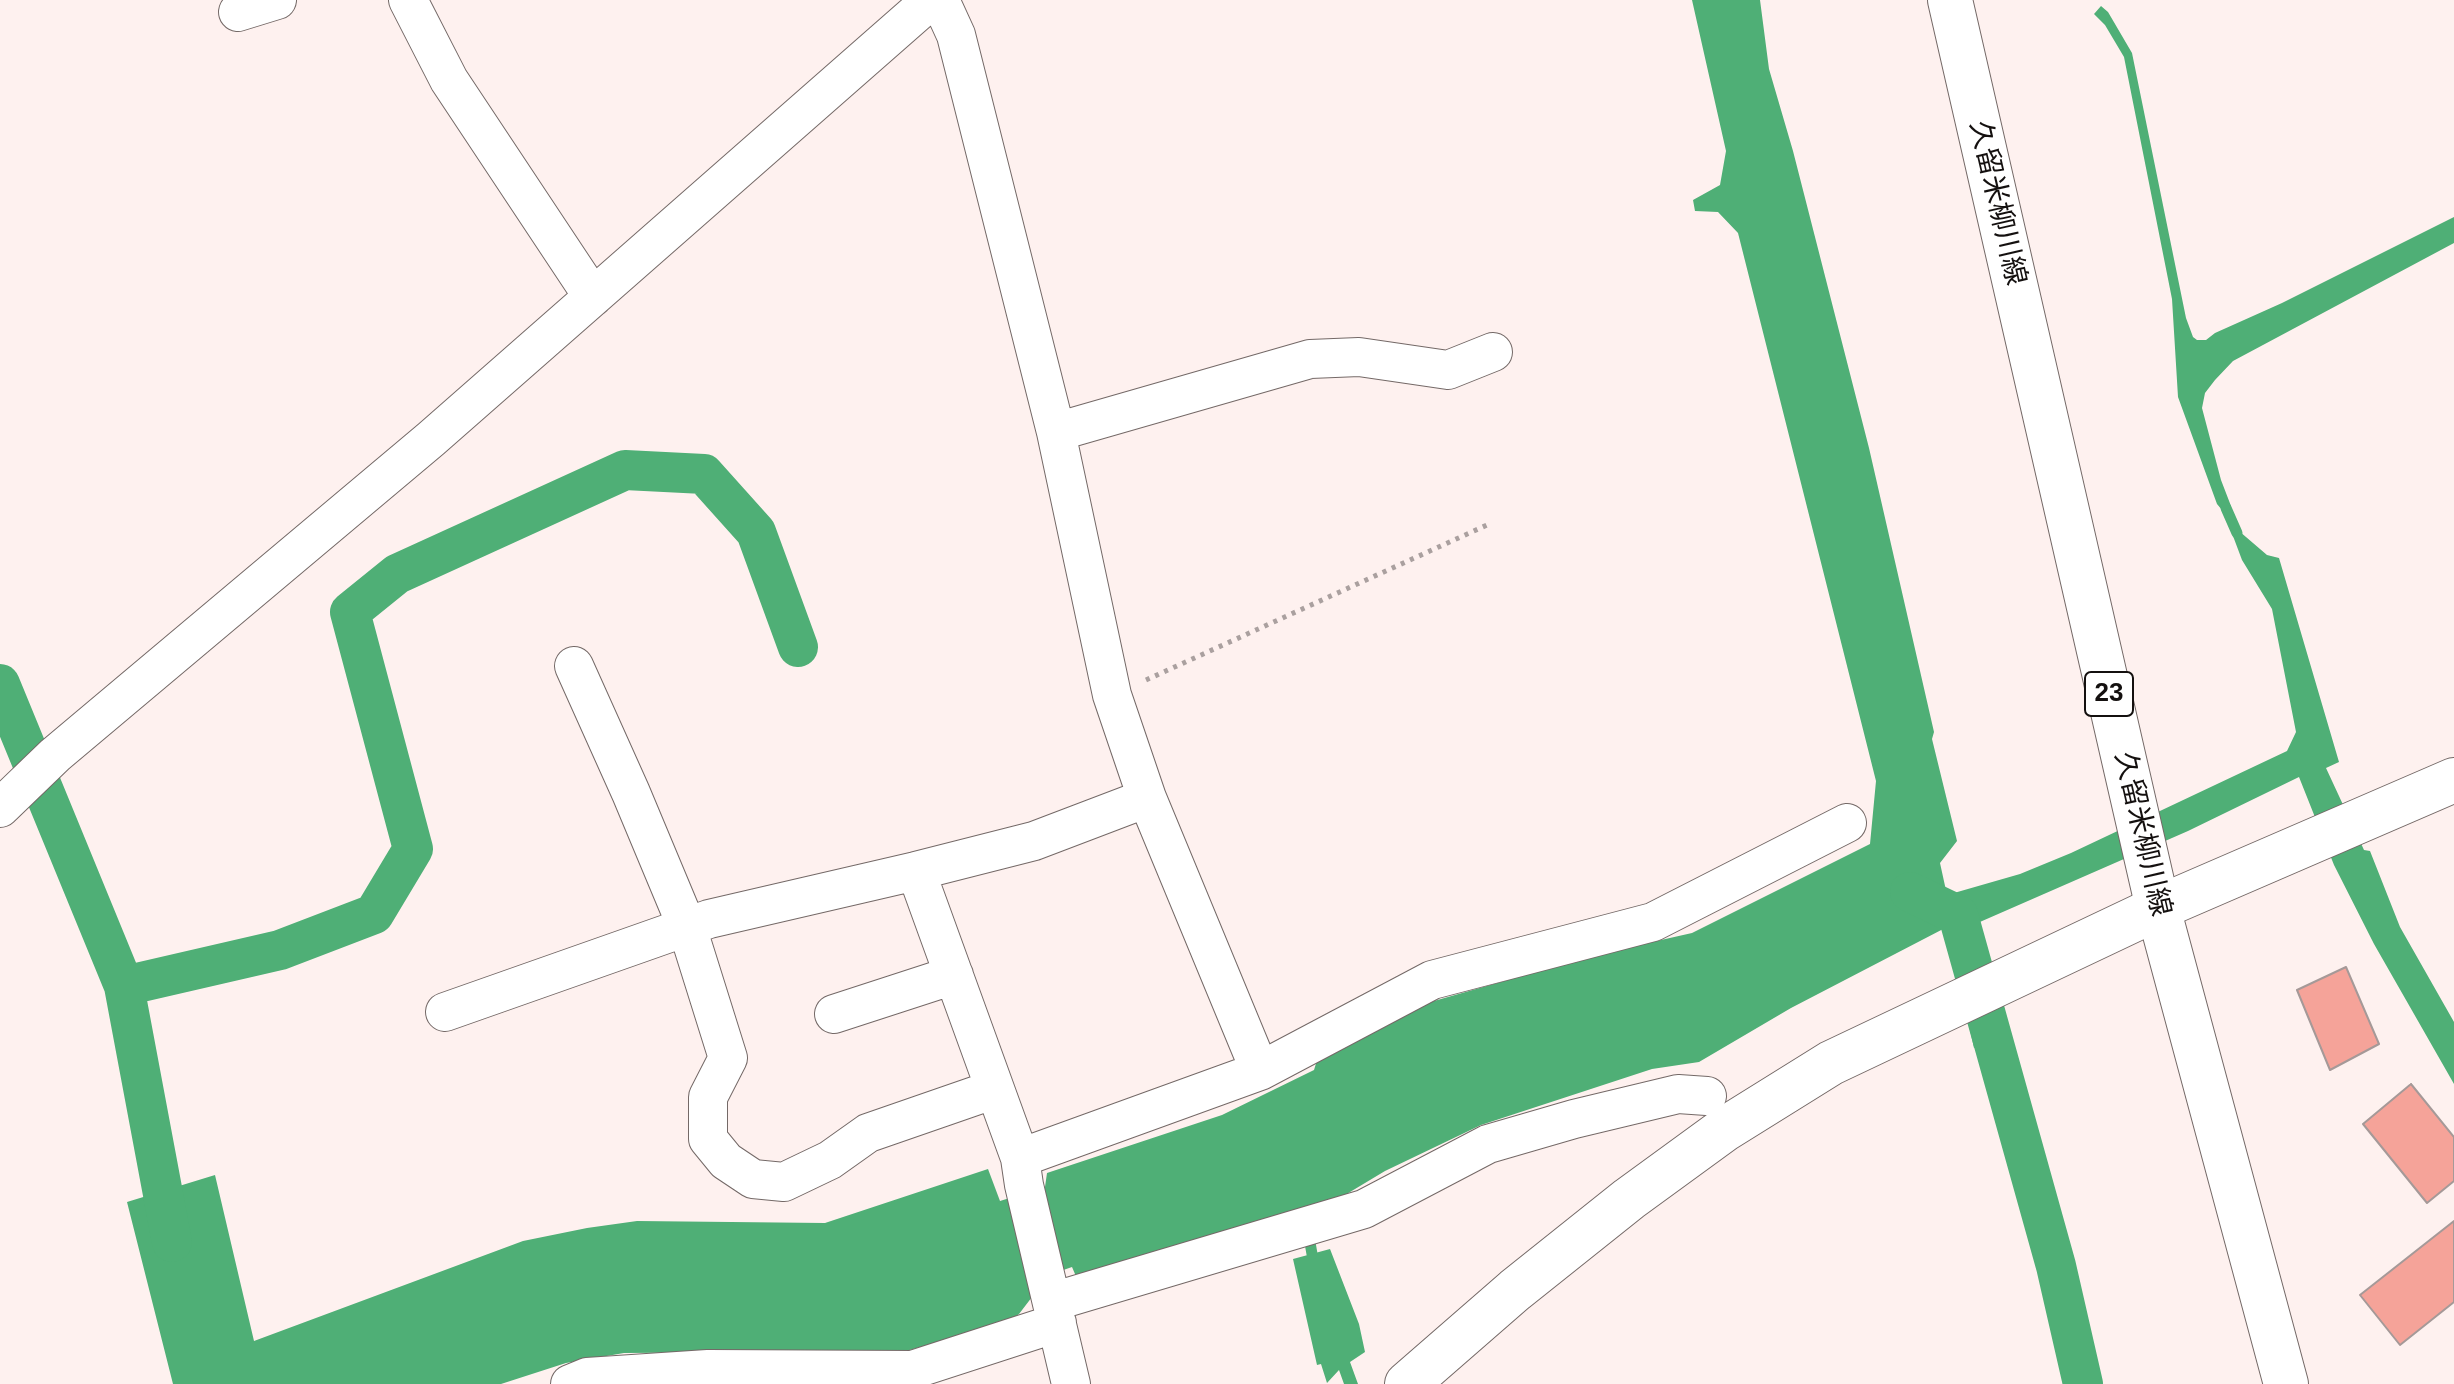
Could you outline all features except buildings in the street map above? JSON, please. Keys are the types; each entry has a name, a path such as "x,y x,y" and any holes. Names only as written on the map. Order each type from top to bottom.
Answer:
{"main road":[{"name":"久留米柳川線","path":"1950,0 2158,908 2286,1384"},
{"path":"1407,1384 1515,1290 1629,1199 1725,1129 1831,1063 2158,908 2454,780"}],"street":[{"path":"238,12 277,0"},
{"path":"408,0 449,80 593,297"},
{"path":"3,805 55,755 419,449 931,0"},
{"path":"940,0 956,35 1056,432 1112,695 1147,798 1260,1071"},
{"path":"1056,432 1310,359 1359,357 1448,370 1493,352"},
{"path":"574,666 687,927 728,1058 708,1097 708,1139 726,1161 753,1179 784,1182 830,1160 868,1133 995,1089"},
{"path":"445,1012 709,919 1034,841 1147,798"},
{"path":"1022,1172 1260,1071 1432,980 1653,922 1847,823"},
{"path":"916,871 1022,1172 1071,1384"},
{"path":"834,1014 954,975"},
{"path":"570,1384 587,1377 912,1370 1052,1302 1364,1209 1488,1144 1678,1094 1707,1096"}],"path":[{"path":"1112,695 1487,525"}],"shaded area":[{"path":"1692,0 1760,0 1769,69 1869,448 1957,841 1940,863 1947,895 2020,874 2071,853 2287,751 2296,732 2272,609 2242,560 2233,536 2239,531 2267,555 2279,558 2339,762 2326,768 2364,850 2370,851 2400,927 2454,1022 2454,1084 2374,944 2334,865 2299,777 2188,831 1973,925 2006,1036 1974,1048 1947,927 1791,1008 1699,1062 1652,1069 1481,1125 1385,1171 1340,1198 1078,1281 1072,1267 1029,1282 1032,1297 1019,1314 1006,1323 906,1351 624,1353 566,1363 501,1384 173,1384 127,1202 215,1175 254,1341 523,1241 587,1228 637,1221 825,1223 988,1169 1000,1201 1045,1187 1047,1173 1222,1115 1314,1070 1318,1057 1337,1043 1434,1001 1599,954 1692,933 1870,844 1876,781 1738,233 1718,212 1695,211 1693,200 1720,185 1726,151"},
{"path":"2101,6 2108,12 2132,53 2186,318 2197,340 2206,340 2454,217 2454,243 2233,361 2215,380 2205,393 2202,408 2231,506 2222,510 2217,504 2178,397 2172,299 2124,57 2105,25 2094,14"},
{"path":"1330,1249 1359,1324 1365,1352 1350,1362 1358,1384 1344,1384 1339,1370 1327,1383 1321,1364 1317,1365 1293,1259"}],"waterway":[{"path":"124,986 280,950 374,914 413,849 350,612 397,574 625,470 704,474 756,532 798,647"},
{"path":"2226,508 2237,533"},
{"path":"0,684 124,986 172,1242"},
{"path":"1910,892 1958,915 2056,1266 2083,1384"},
{"path":"1308,1231 1312,1254"}]}
